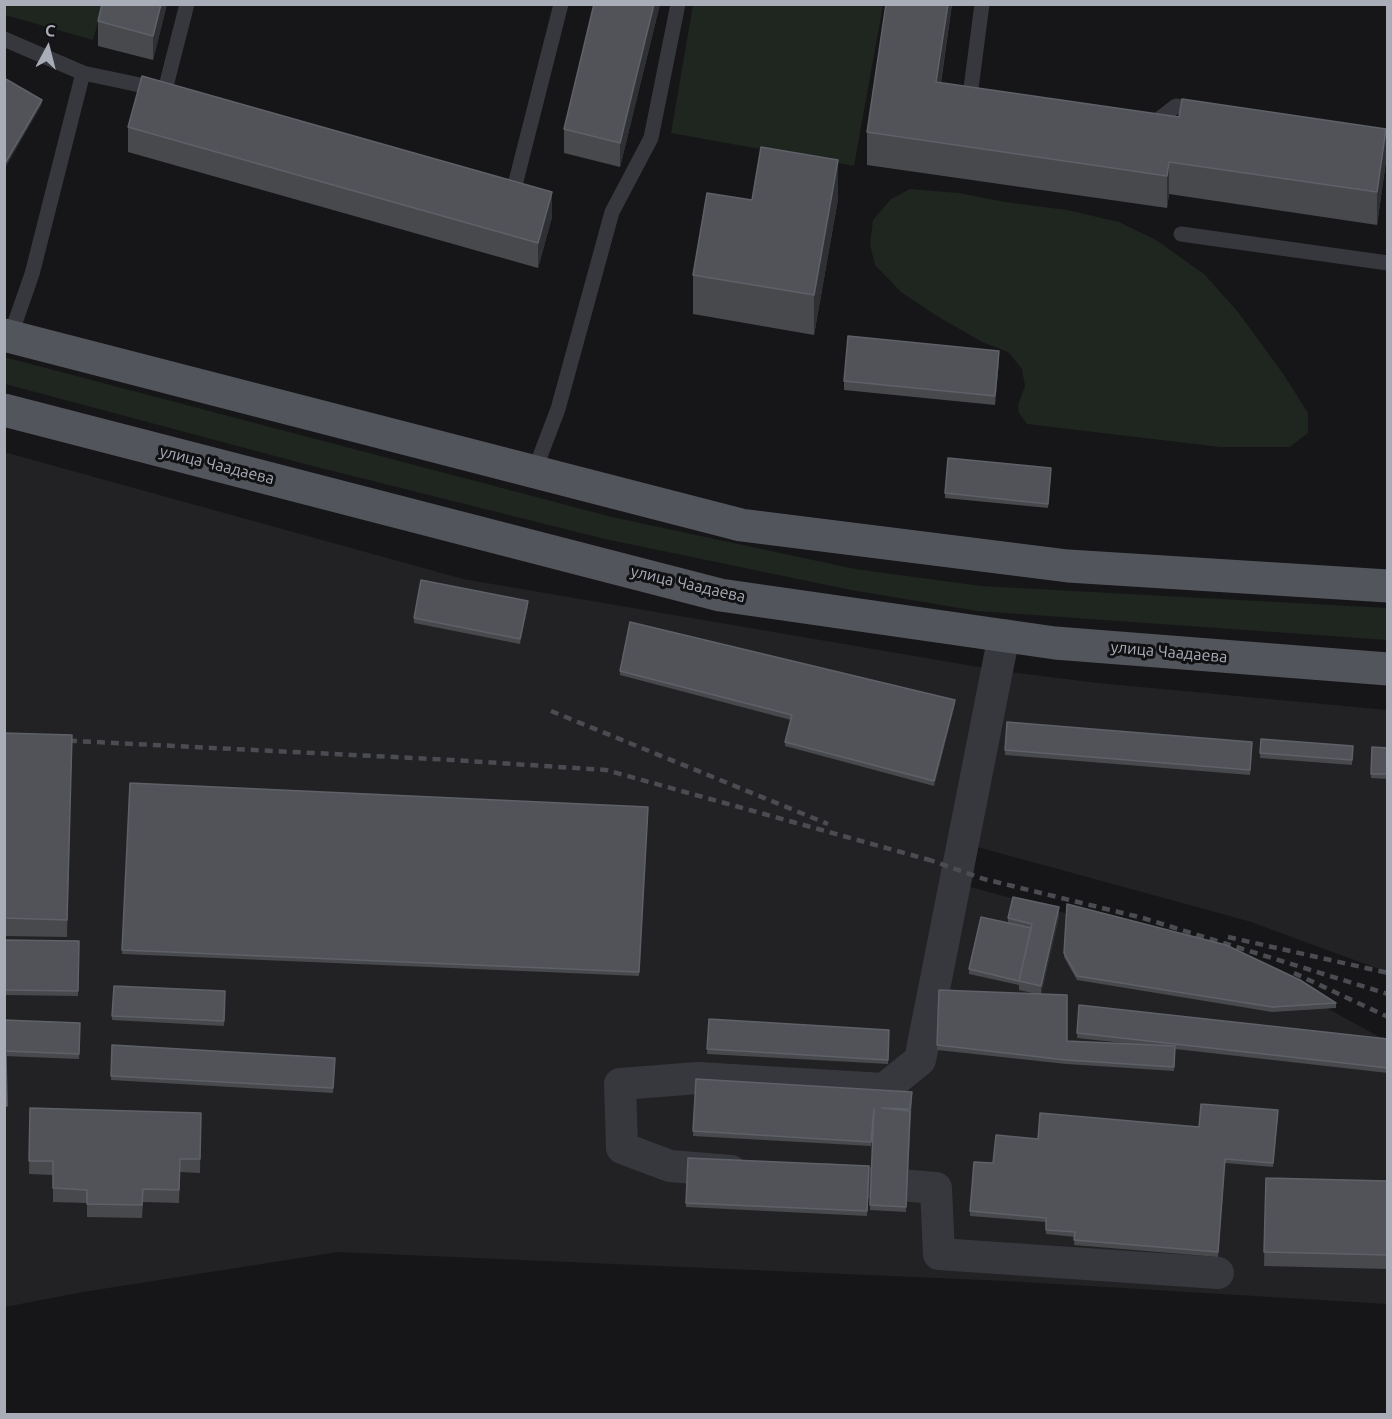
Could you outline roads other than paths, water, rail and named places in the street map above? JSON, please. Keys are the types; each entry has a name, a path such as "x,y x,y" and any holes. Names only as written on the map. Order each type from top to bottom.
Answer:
{"main road":[{"path":"7,336 741,525 1068,566 1388,586"},
{"name":"улица Чаадаева","path":"4,410 720,595 1066,644 1388,669"}],"street":[{"path":"762,1174 670,1166 622,1148 620,1084 698,1078 884,1089 920,1060 1004,635"},
{"path":"797,1177 936,1188 939,1254 1218,1273"}],"lane":[{"path":"165,90 187,4"},
{"path":"491,183 514,189 561,4"},
{"path":"534,472 558,409 612,212 651,138 678,4"},
{"path":"982,4 970,96 993,100"},
{"path":"4,39 83,73 188,97"},
{"path":"7,336 32,274 83,73"},
{"path":"1131,120 1154,123 1176,106 1209,111"},
{"path":"1181,234 1388,263"}],"railway":[{"path":"551,711 828,824"},
{"path":"55,740 606,770 933,861"},
{"path":"927,859 984,879 1143,918 1388,994"},
{"path":"1228,937 1388,973"},
{"path":"1294,973 1388,1017"}]}
